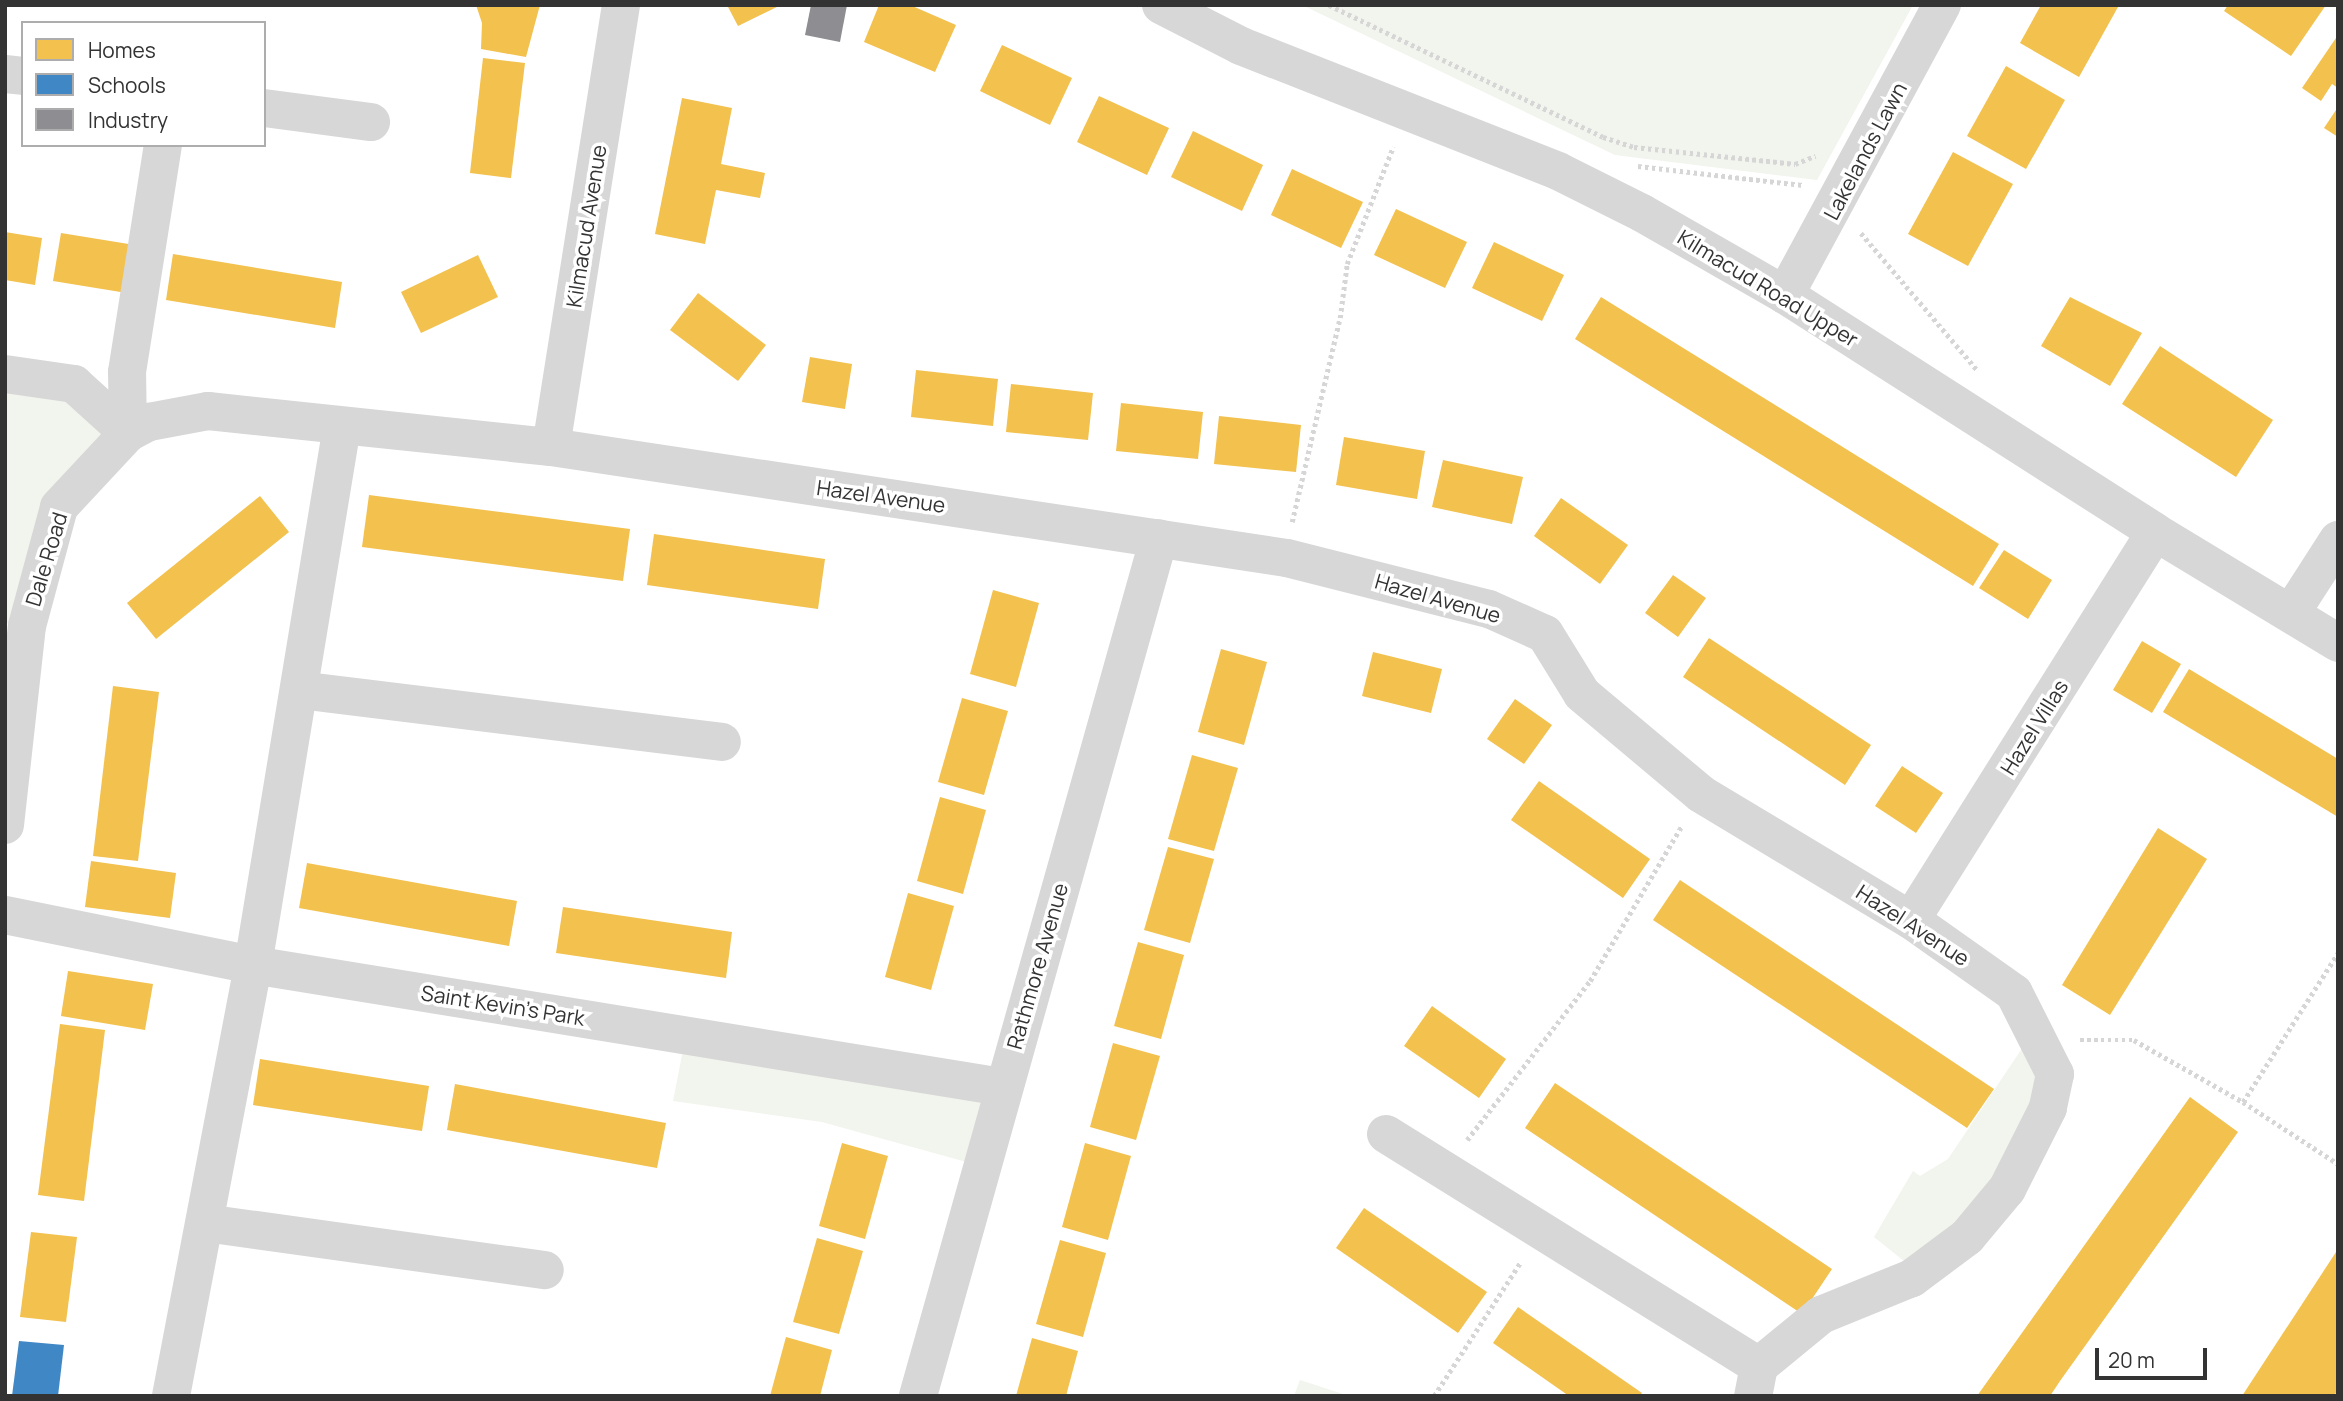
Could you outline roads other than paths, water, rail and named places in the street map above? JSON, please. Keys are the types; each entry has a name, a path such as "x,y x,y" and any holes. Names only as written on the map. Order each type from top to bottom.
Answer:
{"street":[{"name":"Kilmacud Avenue","path":"551,447 621,5"},
{"name":"Kilmacud Road Upper","path":"1161,5 1241,46 1559,171 1618,201 1785,295 2155,532 2338,643"},
{"name":"Lakelands Lawn","path":"1785,295 1942,5"},
{"path":"266,108 372,122"},
{"path":"128,433 127,372 163,147"},
{"path":"5,374 74,384 128,433"},
{"name":"Dale Road","path":"5,825 16,624 59,507 128,433 149,422 208,411 342,426"},
{"name":"Hazel Avenue","path":"342,426 551,447 1287,558 1489,609 1545,634 1582,694 1701,793 1911,920 2014,993 2040,1039 2055,1074 2048,1108 2007,1189 1967,1237 1913,1278 1821,1315 1756,1381 1540,1232 1386,1134"},
{"path":"171,1396 253,965 342,426"},
{"name":"Hazel Villas","path":"1911,920 2155,532"},
{"name":"Rathmore Avenue","path":"918,1396 1002,1087 1159,538"},
{"path":"2291,613 2338,540"},
{"path":"299,690 722,742"},
{"name":"Saint Kevin's Park","path":"5,915 253,965 1002,1087"},
{"path":"205,1223 545,1270"}]}
